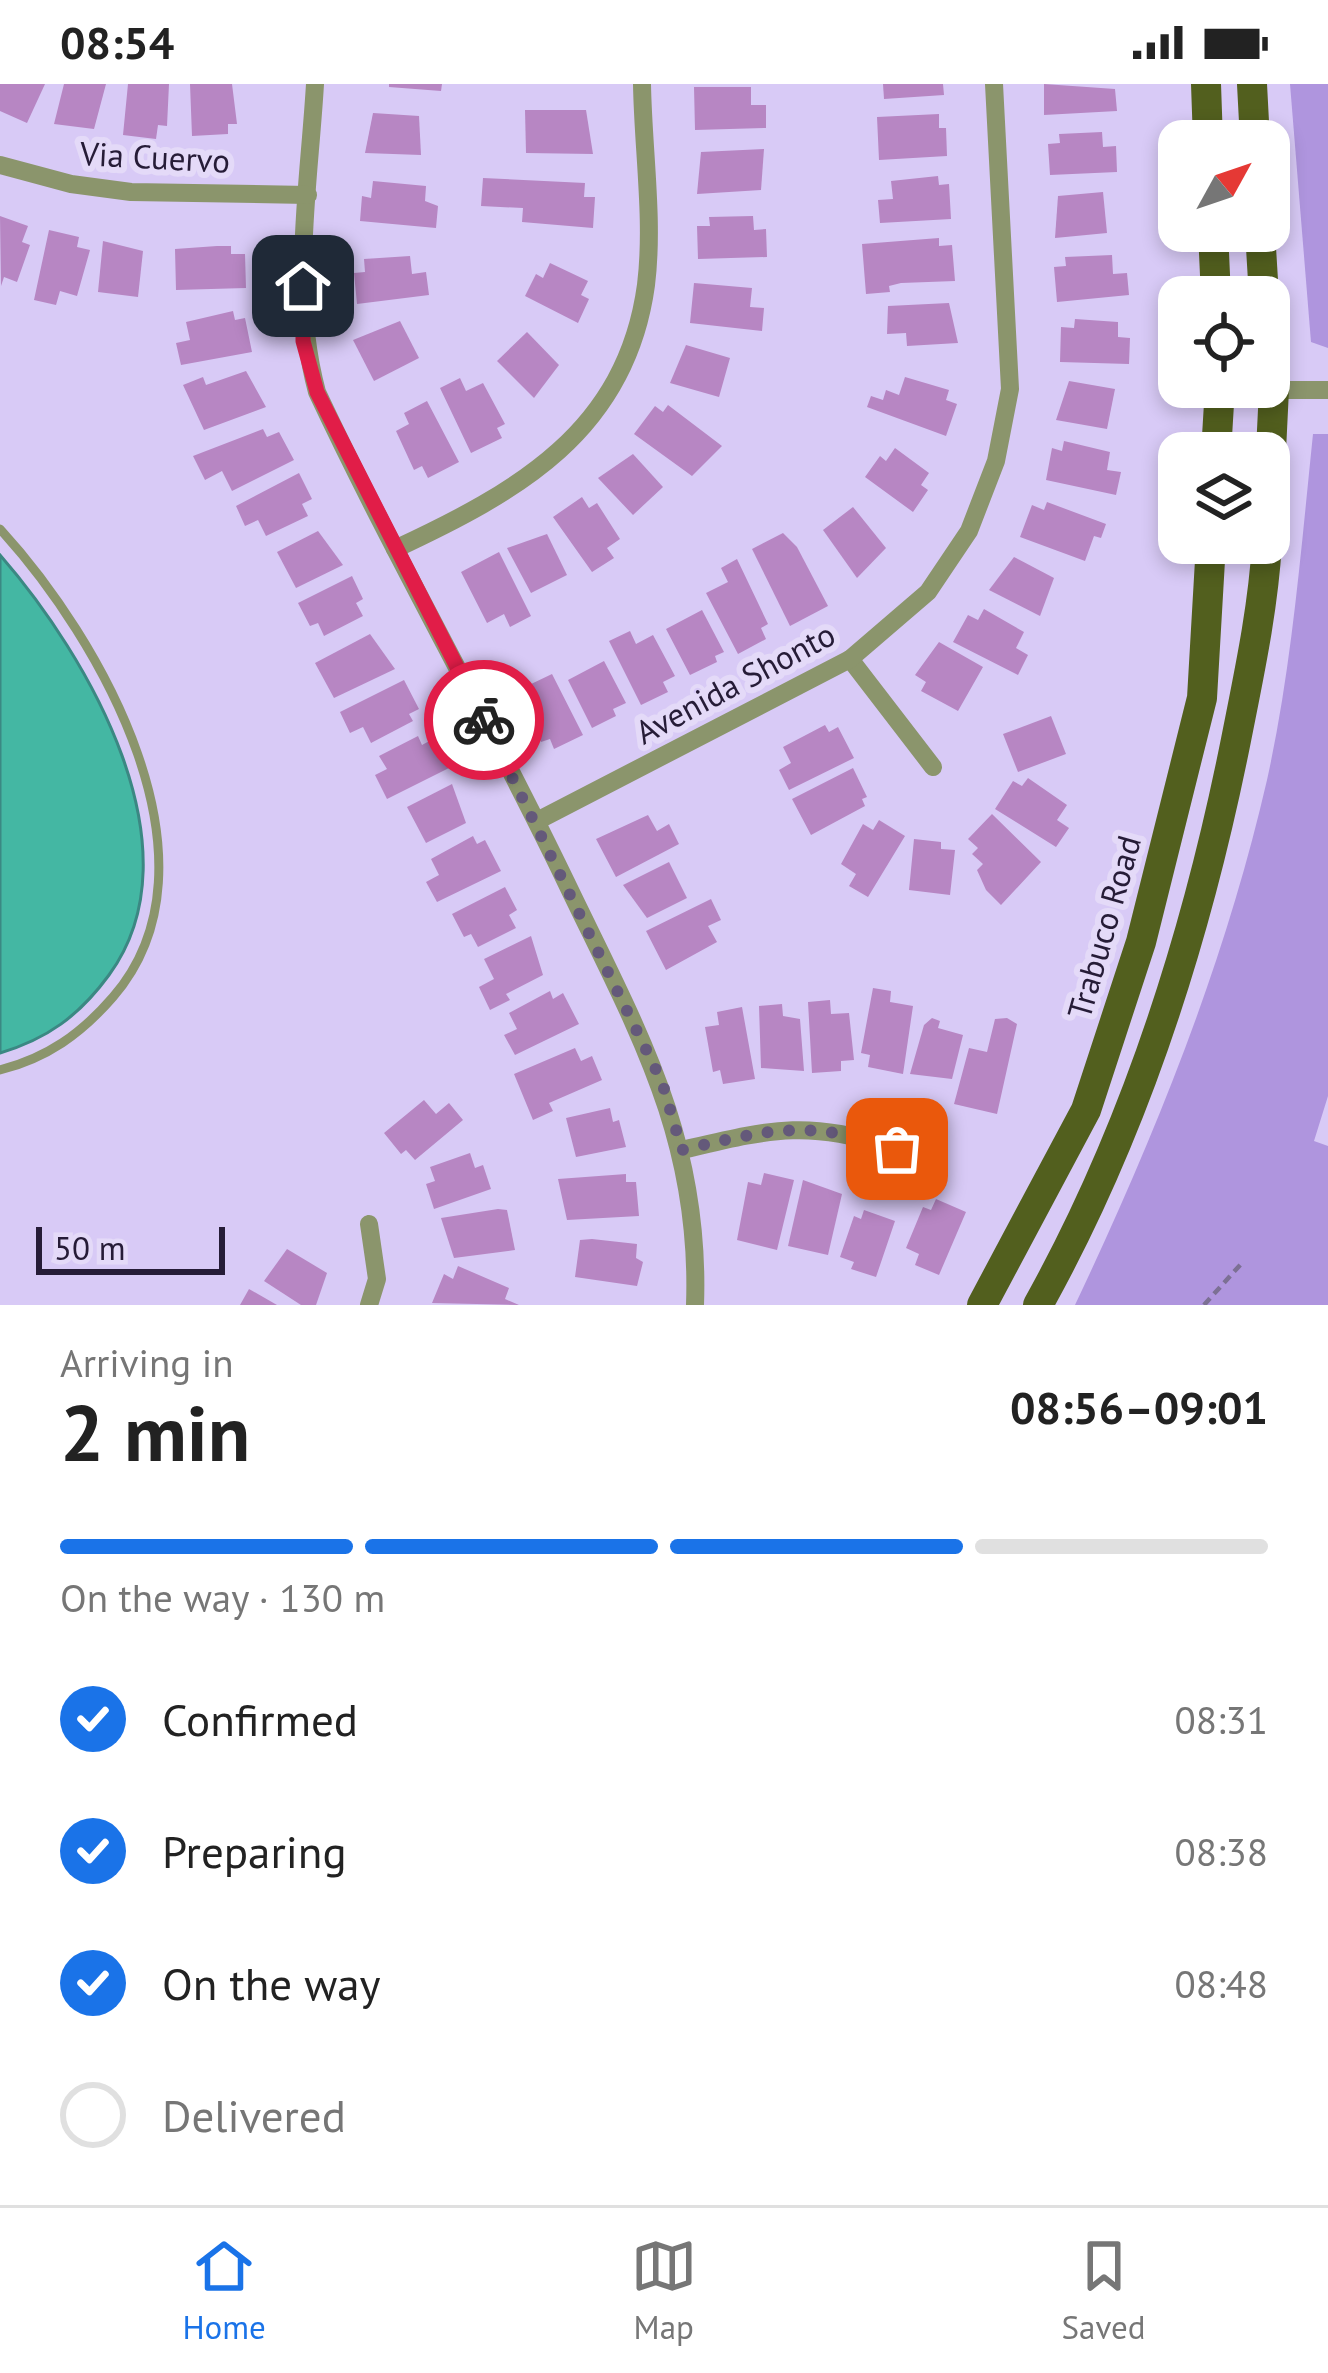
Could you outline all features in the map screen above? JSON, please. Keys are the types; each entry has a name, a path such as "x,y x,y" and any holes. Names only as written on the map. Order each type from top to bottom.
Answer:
{"main road":[{"path":"1206,84 1207,120"},
{"path":"1252,84 1254,120"},
{"name":"Trabuco Road","path":"982,1305 1086,1110 1141,942 1202,698 1210,564"},
{"path":"1039,1305 1087,1218 1173,989 1221,814 1264,604 1266,564"}],"street":[{"path":"315,84 303,341 317,392 537,821 662,1082 682,1150 696,1248 698,1305"},
{"path":"395,549 479,509 539,471 584,428 616,380 646,283 642,84"},
{"name":"Avenida Shonto","path":"537,821 850,659 928,592 969,531 996,461 1010,369 994,84"},
{"name":"Via Cuervo","path":"0,165 71,184 131,192 308,195"},
{"path":"1290,389 1328,390"},
{"path":"850,659 933,767"},
{"path":"682,1150 764,1130 836,1129 897,1149"},
{"path":"369,1224 377,1279 370,1305"}],"lane":[{"path":"0,529 60,608 129,736 151,797 162,882 155,921 119,990 65,1043 0,1070"}],"path":[{"path":"1204,1305 1241,1264"}],"shaded area":[{"path":"1290,84 1328,84 1328,348 1311,342"},
{"path":"1313,434 1328,434 1328,1096 1314,1141 1328,1146 1328,1305 1075,1305 1185,1048 1250,848 1283,694"},
{"path":"0,555 34,597 97,699 122,756 138,813 143,870 134,925 98,990 61,1024 0,1053"}],"building":[{"path":"0,84 45,84 27,123 0,111"},
{"path":"64,84 106,84 94,129 54,124"},
{"path":"128,84 169,84 167,126 158,125 156,139 123,135"},
{"path":"190,84 232,84 237,124 228,124 228,134 192,136"},
{"path":"389,84 442,84 441,91"},
{"path":"883,84 943,84 944,95 884,99"},
{"path":"1044,84 1115,89 1117,111 1044,115"},
{"path":"694,87 751,87 751,105 766,105 766,128 695,130"},
{"path":"525,110 586,110 593,154 526,153"},
{"path":"373,113 419,116 421,155 365,153"},
{"path":"939,114 939,128 946,128 947,156 879,160 877,117"},
{"path":"1102,132 1103,147 1116,146 1117,172 1050,175 1048,144 1060,143 1059,134"},
{"path":"764,149 761,190 697,194 701,152"},
{"path":"938,176 939,185 949,184 951,219 880,223 878,200 893,199 891,181"},
{"path":"483,178 585,183 584,197 595,197 593,228 522,222 523,208 481,206"},
{"path":"373,181 426,186 425,201 438,206 436,228 360,221 362,196 371,198"},
{"path":"1103,192 1107,233 1055,238 1058,196"},
{"path":"0,216 28,226 22,242 30,245 17,282 4,277 1,286"},
{"path":"753,216 754,230 766,229 767,257 698,259 697,226 710,226 709,217"},
{"path":"49,230 79,237 77,247 90,250 77,296 60,291 56,305 34,300"},
{"path":"939,238 939,246 952,245 955,281 901,283 889,286 890,292 866,294 862,244"},
{"path":"103,241 143,251 138,297 98,292"},
{"path":"231,246 231,254 245,254 246,288 176,290 175,249"},
{"path":"1112,255 1113,274 1127,273 1129,295 1057,302 1054,267 1066,266 1065,257"},
{"path":"410,256 412,274 426,272 429,295 357,304 354,273 365,272 364,259"},
{"path":"550,263 588,281 581,295 589,299 578,323 525,296 536,274 543,278"},
{"path":"694,283 752,288 750,307 764,308 762,331 690,323"},
{"path":"949,303 958,343 907,346 906,333 887,334 888,306"},
{"path":"233,311 235,320 245,318 252,352 181,365 176,343 190,340 186,322"},
{"path":"1075,319 1118,322 1118,337 1130,338 1129,364 1060,362 1061,327 1074,328"},
{"path":"400,321 419,358 374,381 353,340"},
{"path":"527,332 559,365 534,398 497,361"},
{"path":"686,345 730,358 719,397 670,383"},
{"path":"246,371 266,407 204,430 183,385 203,377 206,385"},
{"path":"905,377 949,390 946,400 957,404 946,436 867,407 871,396 883,400 886,390 899,395"},
{"path":"460,378 466,391 483,383 505,424 497,428 502,438 471,453 440,388"},
{"path":"1069,381 1115,389 1107,429 1056,420"},
{"path":"427,401 459,462 428,478 422,466 414,470 396,431 409,424 404,413"},
{"path":"668,405 722,446 692,476 634,434 655,406 663,412"},
{"path":"263,429 267,437 279,432 294,460 232,491 222,471 205,480 193,456"},
{"path":"1064,441 1110,452 1107,470 1121,472 1116,495 1046,480 1052,448 1062,451"},
{"path":"895,448 929,473 921,485 928,490 913,512 865,477 880,456 886,461"},
{"path":"633,454 663,487 633,515 598,478"},
{"path":"299,473 312,499 302,504 308,516 266,536 258,520 245,526 236,506"},
{"path":"582,497 589,508 597,503 620,539 607,548 614,558 592,572 553,517"},
{"path":"1047,502 1106,524 1101,538 1094,536 1085,561 1020,537 1032,505 1044,510"},
{"path":"853,507 886,548 857,578 823,530"},
{"path":"318,531 343,565 296,588 277,552"},
{"path":"783,533 797,547 828,606 790,626 752,549"},
{"path":"547,534 567,575 531,593 507,548"},
{"path":"499,552 531,616 510,627 504,614 487,623 461,572"},
{"path":"1014,557 1054,578 1040,616 989,590"},
{"path":"737,559 768,624 761,628 766,639 738,654 706,593 728,582 721,568"},
{"path":"352,576 363,599 356,603 363,616 324,636 318,623 310,626 298,603"},
{"path":"984,609 1024,632 1016,648 1028,655 1018,675 953,642 968,615 978,620"},
{"path":"702,610 724,652 715,656 717,662 690,675 666,629"},
{"path":"630,631 636,644 653,635 675,676 663,682 668,692 641,705 609,641"},
{"path":"370,634 395,669 334,698 315,663"},
{"path":"939,642 983,667 958,711 921,691 926,682 915,675"},
{"path":"604,661 626,703 613,709 616,716 592,728 568,680"},
{"path":"552,674 583,735 554,749 550,739 541,742 521,702 534,696 529,685"},
{"path":"404,680 419,709 409,714 413,721 371,743 363,727 350,733 340,712"},
{"path":"1051,716 1066,754 1018,772 1003,734"},
{"path":"825,725 829,732 838,727 854,758 789,790 779,770 791,763 783,747"},
{"path":"418,736 422,745 433,739 449,768 387,799 375,775 387,769 379,756"},
{"path":"853,768 867,797 862,799 865,806 811,835 792,799"},
{"path":"1028,778 1067,805 1057,820 1069,828 1056,847 995,809 1013,781 1022,786"},
{"path":"452,784 466,823 426,843 407,807"},
{"path":"992,814 1041,862 1001,905 986,890 977,870 983,864 972,854 978,848 968,839"},
{"path":"648,815 657,831 669,824 679,844 616,877 596,839"},
{"path":"879,820 905,836 868,897 849,886 856,874 841,864 863,824 873,830"},
{"path":"473,836 477,844 485,840 501,871 437,902 426,882 439,875 431,859"},
{"path":"914,839 941,842 941,849 955,850 950,895 909,890"},
{"path":"669,862 687,898 647,918 623,885"},
{"path":"505,887 517,910 509,915 516,928 478,947 471,934 464,937 452,914"},
{"path":"711,899 721,920 708,926 717,942 666,970 646,931"},
{"path":"531,936 543,975 506,994 510,1000 490,1010 479,987 494,979 484,959"},
{"path":"873,988 891,991 890,1002 913,1006 903,1074 868,1067 870,1055 861,1053"},
{"path":"550,991 553,999 563,993 579,1024 515,1055 504,1035 517,1029 509,1013"},
{"path":"830,1000 831,1014 849,1013 854,1060 841,1061 841,1071 812,1073 808,1002"},
{"path":"782,1004 783,1016 800,1019 804,1071 761,1068 759,1006"},
{"path":"742,1007 755,1079 723,1084 720,1070 713,1072 705,1027 719,1025 717,1012"},
{"path":"932,1018 940,1021 938,1028 963,1035 952,1079 910,1074 924,1025"},
{"path":"1007,1018 1017,1024 997,1114 954,1104 969,1048 987,1052 995,1019"},
{"path":"575,1048 581,1061 592,1056 602,1080 549,1103 553,1111 533,1120 514,1074"},
{"path":"424,1100 436,1114 449,1103 463,1120 415,1160 406,1150 401,1154 384,1133"},
{"path":"610,1108 613,1122 619,1120 626,1147 576,1157 566,1118"},
{"path":"470,1153 475,1168 483,1165 491,1189 434,1209 426,1184 435,1181 430,1167"},
{"path":"764,1173 794,1180 777,1250 737,1240 748,1182 761,1185"},
{"path":"626,1174 626,1182 636,1182 639,1216 567,1220 558,1179"},
{"path":"803,1180 842,1194 828,1255 788,1246"},
{"path":"936,1199 966,1212 939,1275 915,1265 919,1254 906,1248 923,1207 931,1210"},
{"path":"507,1210 515,1250 454,1258 441,1218"},
{"path":"864,1210 895,1221 876,1277 851,1269 854,1262 840,1257 854,1216 861,1219"},
{"path":"580,1240 637,1244 636,1258 643,1262 637,1286 575,1277"},
{"path":"287,1249 327,1273 316,1305 301,1305 264,1281"},
{"path":"458,1266 509,1288 505,1299 519,1305 432,1303 444,1274 453,1279"},
{"path":"249,1289 277,1305 240,1305"}],"way so far":[{"path":"484,720 662,1082 682,1150 764,1130 836,1129 897,1149"}],"route":[{"path":"303,286 303,341 317,392 484,720"}]}
